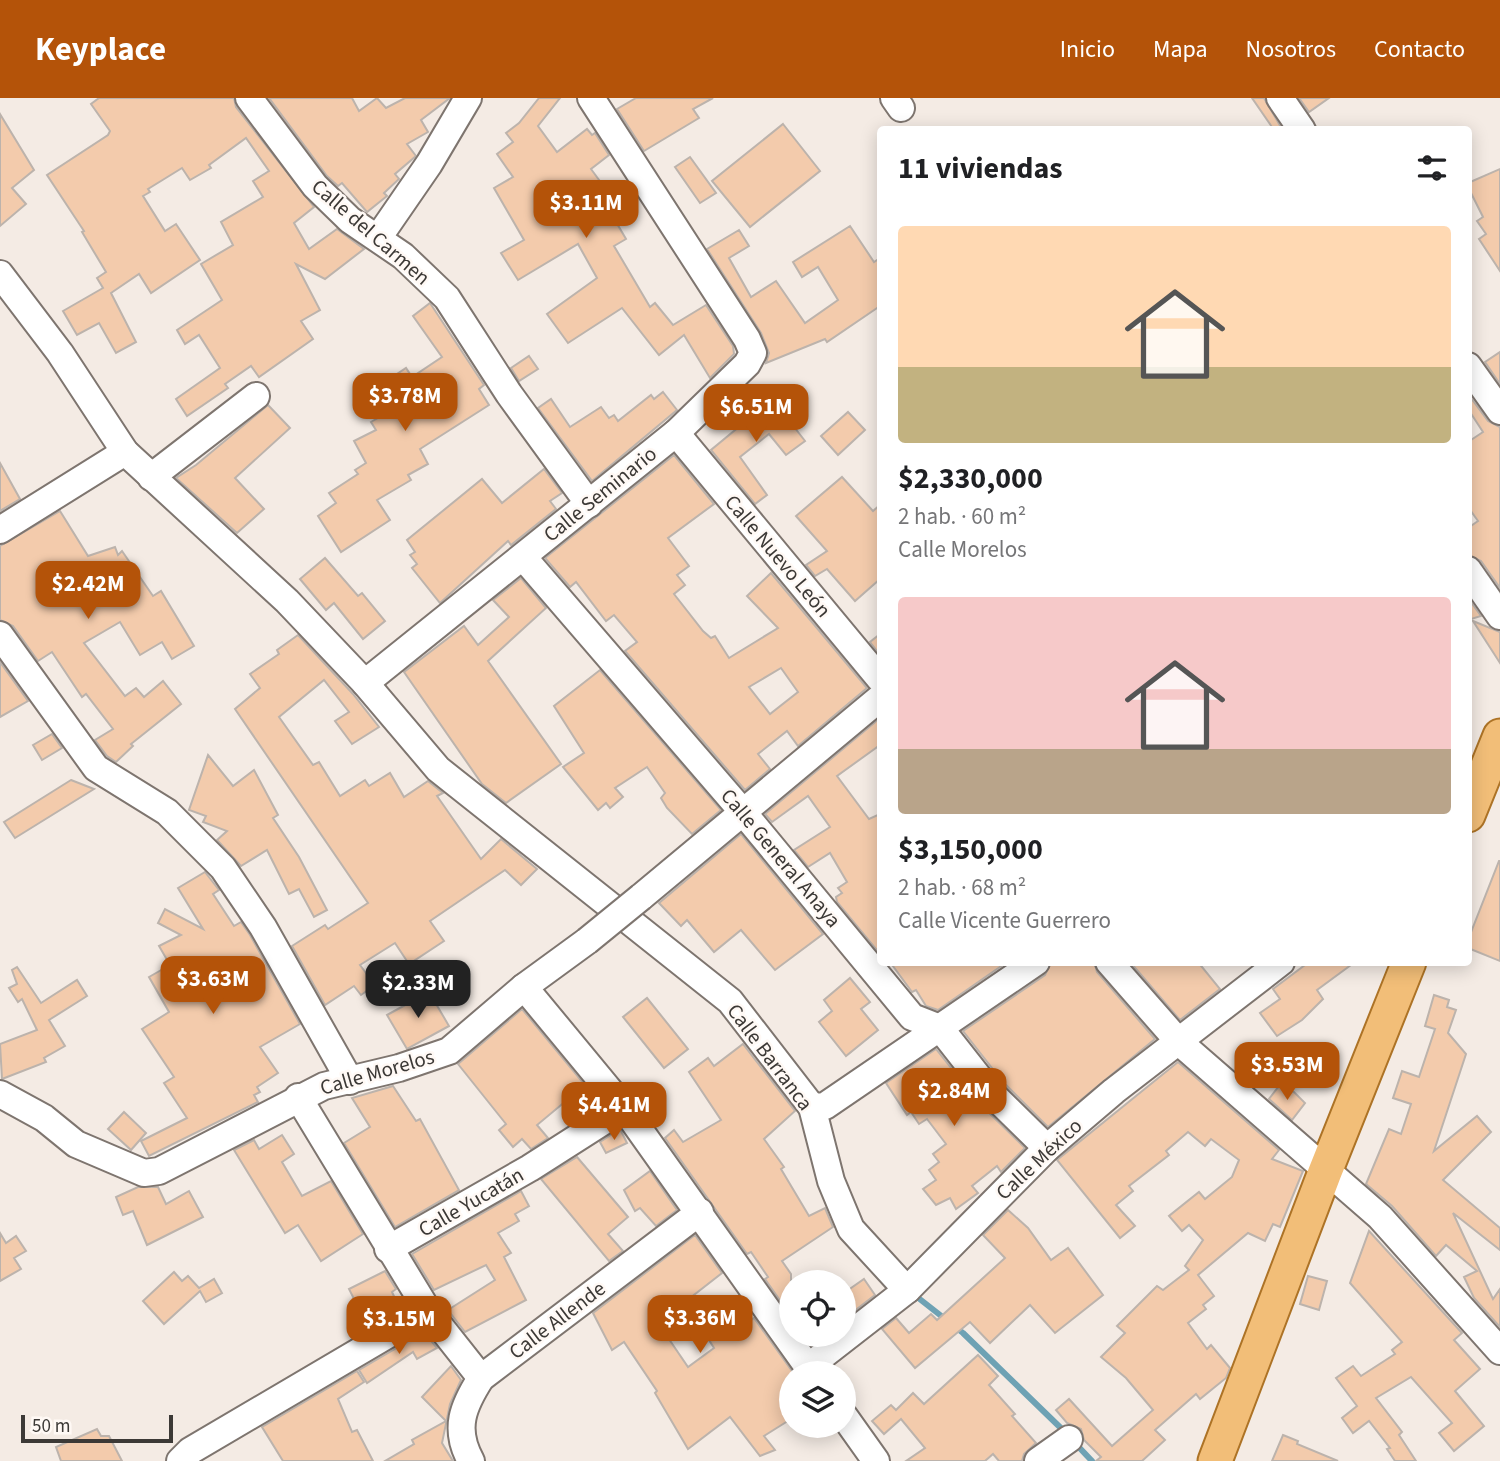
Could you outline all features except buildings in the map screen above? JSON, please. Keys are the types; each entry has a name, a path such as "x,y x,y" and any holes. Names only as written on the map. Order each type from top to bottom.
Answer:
{"main road":[{"path":"1472,805 1500,736"},
{"path":"1216,1461 1325,1172 1407,966"}],"street":[{"name":"Calle del Carmen","path":"249,98 315,186 351,220 403,256 446,299 509,394 589,504"},
{"path":"378,239 429,164 468,98"},
{"name":"Calle Seminario","path":"365,683 676,433 747,363 753,353 747,339 590,98"},
{"path":"1280,98 1299,126"},
{"name":"Calle Barranca","path":"0,274 60,353 125,452 288,601 365,683 438,769 632,927 674,954 730,1001 812,1107 831,1181 851,1229 907,1290"},
{"path":"1472,372 1500,411"},
{"path":"151,477 256,396"},
{"name":"Calle Nuevo León","path":"676,433 877,675"},
{"path":"0,530 125,452"},
{"name":"Calle General Anaya","path":"523,557 742,811 912,1017 940,1028 991,1093 1047,1148"},
{"path":"1472,576 1500,616"},
{"path":"0,635 96,768 167,811 223,869 263,927 350,1081"},
{"name":"Calle Morelos","path":"0,1094 44,1118 76,1144 144,1173 159,1171 298,1097 324,1086 350,1081 449,1051 524,987 641,897 877,700"},
{"path":"812,1107 825,1106 1030,966"},
{"path":"1112,966 1179,1042 1325,1172 1380,1217 1500,1351"},
{"name":"Calle México","path":"821,1361 907,1290 1047,1148 1276,966"},
{"path":"524,987 624,1108 804,1361"},
{"path":"298,1097 428,1311 481,1378 466,1402 459,1425 463,1448 471,1461"},
{"name":"Calle Yucatán","path":"388,1249 530,1168 624,1108"},
{"name":"Calle Allende","path":"481,1378 700,1212"},
{"path":"180,1461 190,1451 428,1311"},
{"path":"856,1433 876,1461"},
{"path":"1038,1461 1069,1439"}],"waterway":[{"path":"912,1293 963,1333 1067,1434"},
{"path":"1074,1442 1092,1461"}]}
